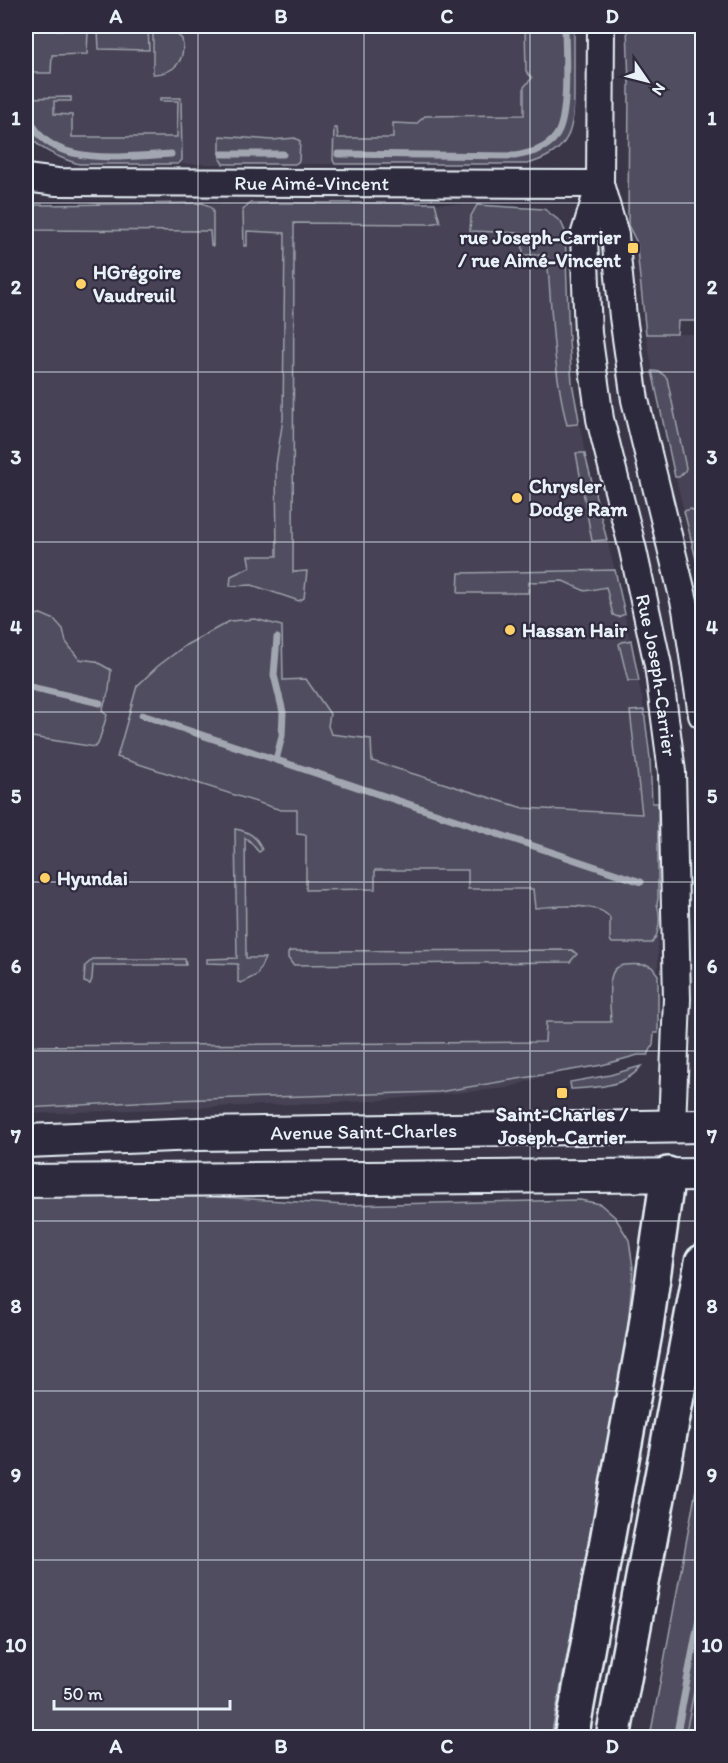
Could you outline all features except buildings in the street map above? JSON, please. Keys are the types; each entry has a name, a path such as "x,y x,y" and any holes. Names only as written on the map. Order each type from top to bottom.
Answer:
{"highway":[{"path":"571,1737 645,1333 668,1174"},
{"path":"613,1737 702,1262"}],"main road":[{"name":"Avenue Saint-Charles","path":"26,1142 210,1134 687,1126"},
{"name":"Rue Joseph-Carrier","path":"668,1174 687,1126"},
{"path":"26,1181 702,1175"}],"street":[{"name":"Rue Joseph-Carrier","path":"601,26 600,184 584,236 589,342 602,427 633,550 658,665 672,772 678,999 687,1126"},
{"name":"Rue Aimé-Vincent","path":"26,178 57,182 202,184 600,184"},
{"name":"Rue Joseph-Carrier","path":"600,184 615,235 623,317 635,400 686,609 702,715"}],"shaded area":[{"path":"26,26 574,26 573,124 562,144 553,153 527,164 79,164 44,149 26,128"},
{"path":"26,26 56,26 57,30 88,30 87,54 52,55 51,73 26,73"},
{"path":"116,26 148,26 149,50 99,49 98,30 116,30"},
{"path":"153,26 168,26 182,39 183,47 180,59 173,68 153,74"},
{"path":"525,26 574,26 573,114 568,136 554,153 527,164 335,164 333,160 334,128 337,128 338,138 393,138 393,123 416,124 425,116 524,115 524,87 532,78 526,71"},
{"path":"627,26 702,26 702,321 678,321 677,334 646,334 636,241 628,225"},
{"path":"71,97 71,101 54,101 54,114 72,115 72,137 177,137 178,101 160,101 160,98 181,98 182,160 178,164 79,164 48,151 34,141 26,127 26,98"},
{"path":"220,136 272,140 295,138 300,141 299,161 295,164 223,164 220,159"},
{"path":"395,202 544,209 561,222 565,231 572,383 585,453 616,575 643,703 652,803 658,803 658,1033 654,1033 653,1045 648,1055 638,1055 602,1065 547,1075 507,1088 374,1101 26,1114 26,207 36,205"},
{"path":"203,203 213,210 213,246 210,231 26,230 26,211 36,205"},
{"path":"250,203 435,203 440,222 429,224 294,223 293,572 307,571 304,598 299,601 252,585 230,586 231,576 250,567 248,556 277,556 276,465 283,419 285,233 247,231 247,246 244,246 243,210"},
{"path":"477,205 544,209 561,222 565,231 569,341 572,383 579,420 577,424 567,425 562,404 547,255 523,255 522,233 470,231 471,216"},
{"path":"646,334 702,334 702,583 663,427"},
{"path":"652,371 660,372 667,378 686,468 679,477 675,477"},
{"path":"576,453 585,453 607,540 592,541"},
{"path":"691,509 697,514 703,531 702,583 684,511"},
{"path":"615,570 625,614 618,617 613,615 606,587 585,591 563,581 529,582 528,593 458,593 459,573"},
{"path":"41,614 55,620 63,629 66,642 79,659 95,661 111,670 109,690 102,711 107,715 95,747 26,736 26,616"},
{"path":"255,619 282,626 283,680 306,679 330,714 328,726 331,734 371,739 372,761 523,808 642,814 630,711 644,710 650,758 652,803 658,803 657,904 659,919 657,934 652,943 612,943 610,918 605,913 597,909 576,906 535,908 533,889 468,889 468,870 375,870 375,889 306,890 306,835 297,834 297,810 281,810 117,757 137,686 158,666 186,645 230,621"},
{"path":"631,640 639,681 628,681 619,644"},
{"path":"235,829 252,835 262,850 259,852 245,838 246,958 265,958 257,975 241,983 238,982 238,964 207,963 207,959 237,958"},
{"path":"572,950 577,954 570,962 293,965 288,958 290,951"},
{"path":"93,959 185,959 186,965 93,965 90,984 84,982 85,966"},
{"path":"625,965 652,967 658,975 658,1033 654,1033 653,1045 648,1055 638,1055 602,1065 439,1092 173,1100 26,1108 26,1046 545,1042 546,1022 611,1022 610,984 614,971"},
{"path":"641,1066 627,1078 609,1085 571,1089 570,1082 610,1075"},
{"path":"207,1196 344,1205 580,1200 600,1204 615,1217 629,1240 633,1268 628,1327 617,1399 551,1737 26,1738 26,1197"},
{"path":"702,1457 702,1652 685,1737 650,1737"},
{"path":"702,1652 702,1737 685,1737"}],"waterway":[{"path":"338,154 515,156 543,148 556,136 563,115 566,83 565,26"},
{"path":"27,102 33,124 45,140 62,150 106,157 171,154"},
{"path":"222,154 283,154"},
{"path":"276,760 282,736 283,712 274,675 277,638"},
{"path":"26,686 100,703"},
{"path":"142,715 641,882"},
{"path":"676,1738 702,1603"}],"place":[{"name":"rue Joseph-Carrier / rue Aimé-Vincent","path":"633,248"},
{"name":"HGrégoire Vaudreuil","path":"81,284"},
{"name":"Chrysler Dodge Ram","path":"517,498"},
{"name":"Hassan Hair","path":"510,630"},
{"name":"Hyundai","path":"45,878"},
{"name":"Saint-Charles / Joseph-Carrier","path":"562,1093"}]}
